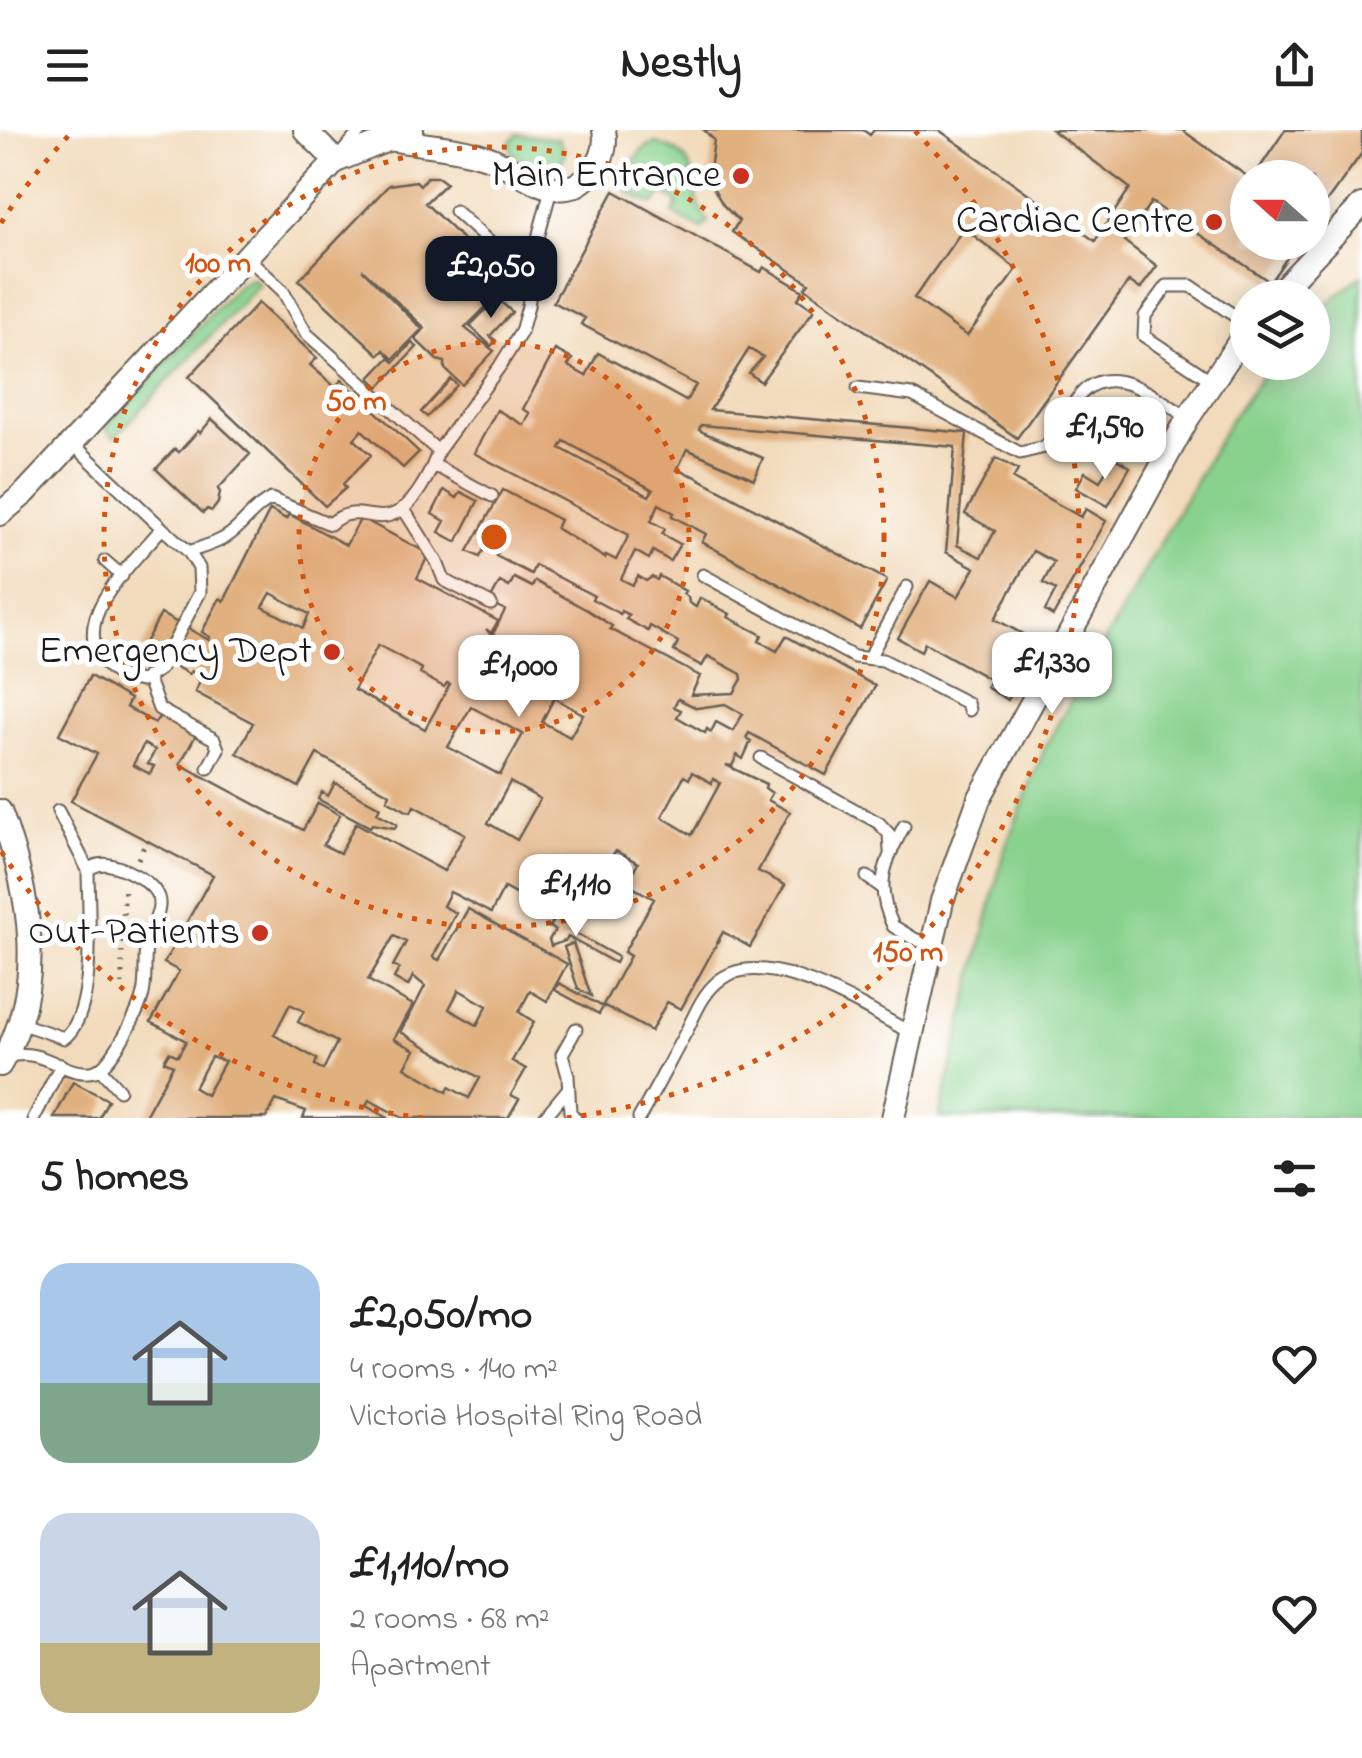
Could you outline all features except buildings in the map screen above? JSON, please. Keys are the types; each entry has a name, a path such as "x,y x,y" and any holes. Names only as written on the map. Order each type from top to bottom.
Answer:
{"street":[{"path":"305,130 336,161"},
{"path":"0,514 248,258 336,161 403,135 486,156 538,186 564,189 584,181 598,164 606,142 604,130"},
{"path":"1291,280 1362,205"},
{"path":"893,1118 942,901 979,799 1188,418 1230,354"},
{"path":"0,812 24,881 30,945 19,1022 2,1062"}],"lane":[{"path":"336,161 361,130"},
{"path":"189,552 234,532 271,498 330,524 354,513 388,517 403,508 520,332 538,234 551,188"},
{"path":"455,211 531,280"},
{"path":"248,258 284,291 306,333 438,451"},
{"path":"1172,272 1167,286 1145,316 1144,336 1212,381"},
{"path":"1167,286 1190,286 1230,314"},
{"path":"858,388 912,395 1020,453 1044,447 1056,436 1082,393 1101,380 1119,380 1188,418"},
{"path":"72,442 189,552 199,568 200,592 160,669 142,681 122,678 104,665 91,640 94,614 162,528"},
{"path":"434,465 492,496"},
{"path":"403,508 438,562 444,580 490,604"},
{"path":"105,561 122,576"},
{"path":"704,575 854,657 884,660 922,678 967,703 969,710"},
{"path":"869,658 907,587"},
{"path":"147,677 159,710 214,740 218,749 208,768"},
{"path":"761,758 879,823 889,834 890,852"},
{"path":"19,1022 64,1038 74,1030 82,1008 89,930 88,870 58,812"},
{"path":"904,826 890,852 880,886 889,927 916,940 931,942"},
{"path":"2,1062 22,1052 61,1066 92,1072 100,1069 114,1053 142,996 144,953 160,908 157,894 148,883 110,864 94,865 88,870"},
{"path":"867,877 880,886"},
{"path":"639,1118 702,1001 715,983 729,974 764,970 804,978 914,1034"},
{"path":"575,1118 570,1112 562,1054 576,1029"},
{"path":"34,1118 61,1066"},
{"path":"100,1069 119,1090"},
{"path":"544,1118 568,1088"}],"path":[{"path":"122,984 122,893 145,844"},
{"path":"56,930 122,930"}],"green space":[{"path":"517,134 558,139 565,151 561,164 542,167 512,154 510,142"},
{"path":"655,143 671,148 688,165 708,222 702,229 673,214 678,203 663,193 654,205 628,193 634,163 642,151"},
{"path":"1362,275 1362,1118 939,1118 1004,851 1046,745 1230,420 1259,380 1330,380 1330,302"},
{"path":"253,278 259,284 115,437 105,427 238,285"}],"place":[{"name":"Main Entrance","path":"741,176"},
{"name":"Cardiac Centre","path":"1214,222"},
{"name":"Emergency Dept","path":"332,652"},
{"name":"Out-Patients","path":"260,933"}]}
